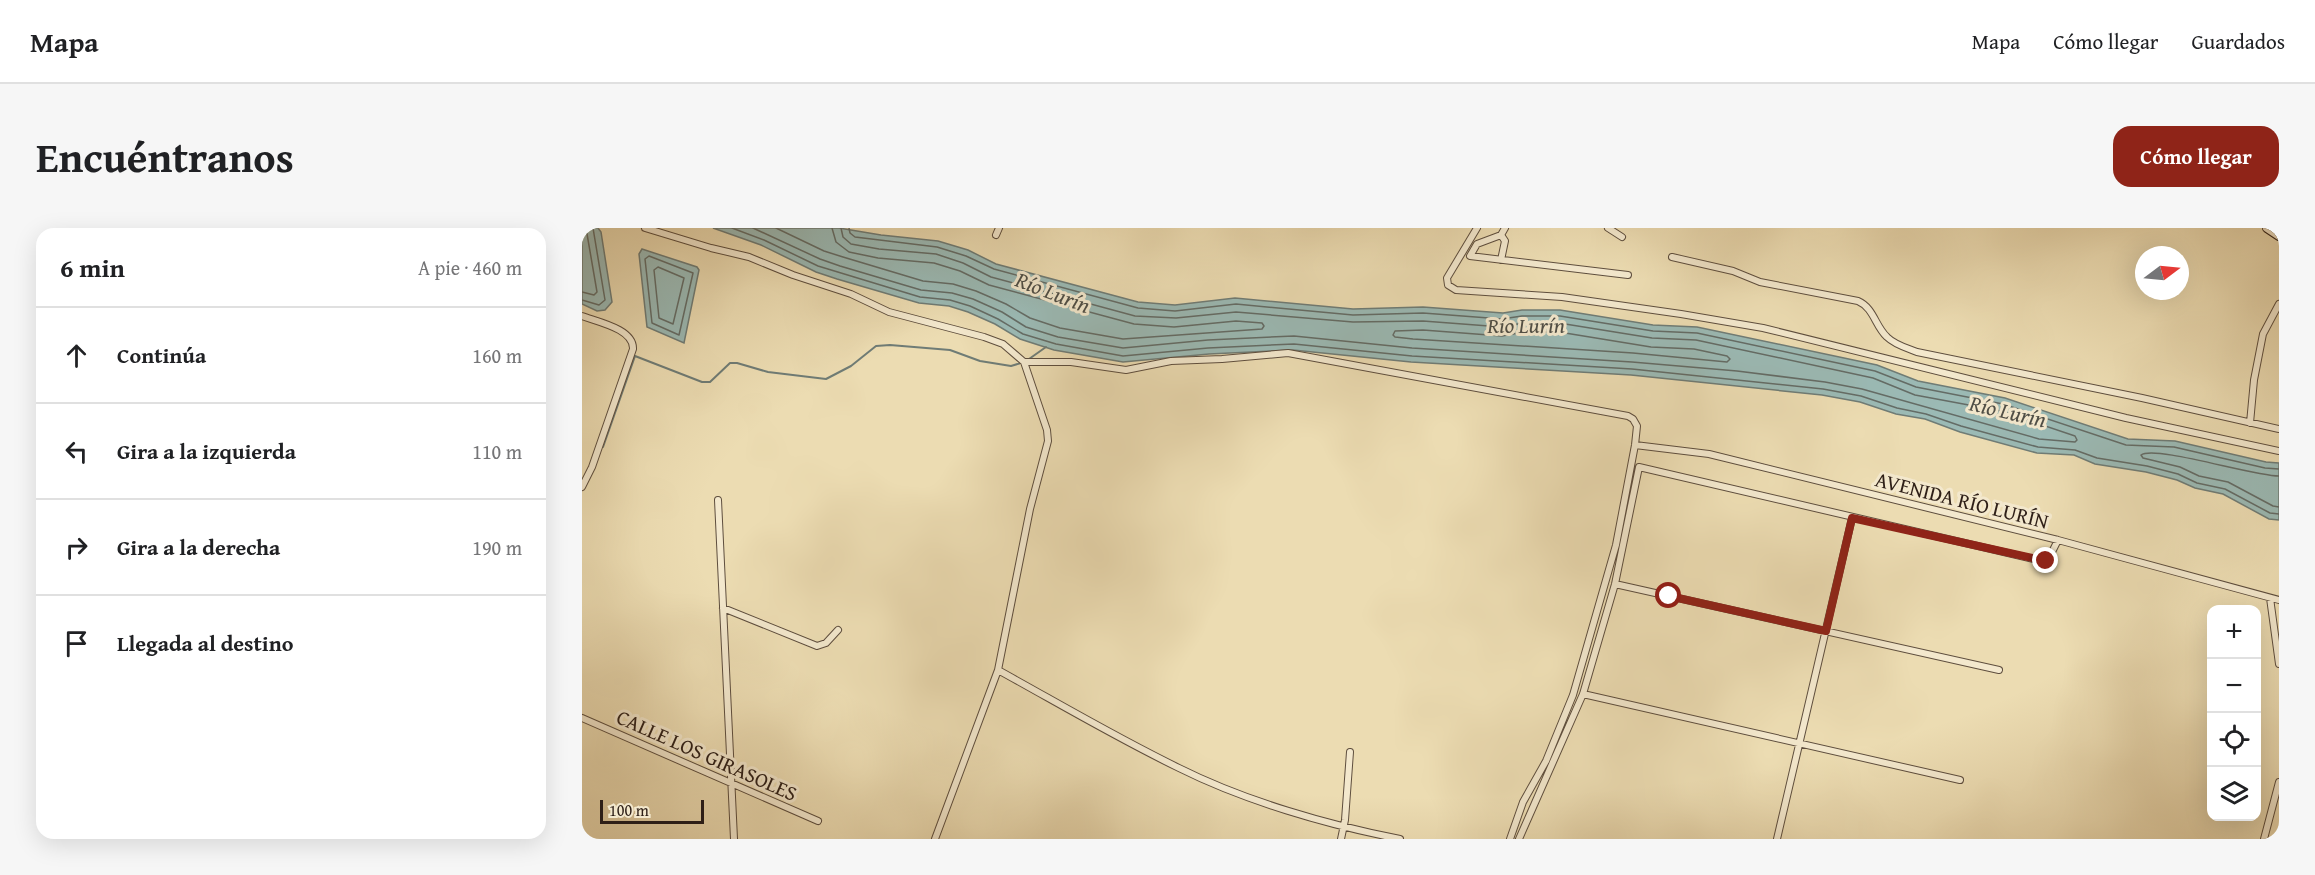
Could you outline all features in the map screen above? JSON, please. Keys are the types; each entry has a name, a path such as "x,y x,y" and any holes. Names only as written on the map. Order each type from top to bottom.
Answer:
{"main road":[{"path":"2267,228 2279,236"}],"street":[{"path":"645,228 749,257 851,294 889,312 984,337 1003,344 1024,362 1047,430 1048,441 1030,509 998,670 935,839"},
{"path":"996,235 999,228"},
{"path":"1477,228 1447,278 1448,285 1456,290 1562,297 1763,328 2126,418 2279,451"},
{"path":"1505,228 1501,235 1477,244 1470,256 1628,275"},
{"path":"1608,228 1622,237"},
{"path":"1501,235 1505,241 1501,260"},
{"path":"1672,256 1733,271 1760,282 1865,304 1886,337 1896,344 1917,352 2142,398 2279,429"},
{"path":"2250,423 2254,380 2263,334 2279,304"},
{"path":"582,316 630,337 633,343 633,349 592,467 582,487"},
{"path":"1024,362 1071,362 1126,370 1171,360 1293,354 1628,416 1633,419 1637,426 1635,445 1616,545 1573,696 1546,761 1523,802 1510,839"},
{"name":"AVENIDA RÍO LURÍN","path":"1635,445 1709,454 2058,540 2279,600"},
{"path":"1519,839 1583,694 1615,584 1639,467 2042,561 2051,557 2058,540"},
{"path":"718,500 734,839"},
{"path":"1777,839 1852,518"},
{"path":"1615,584 1999,670"},
{"path":"2270,598 2279,664"},
{"path":"723,608 817,646 826,643 838,630"},
{"path":"998,670 1180,769 1260,801 1343,828 1400,839"},
{"path":"1583,694 1959,780"},
{"name":"CALLE LOS GIRASOLES","path":"582,718 818,821"},
{"path":"1341,839 1350,752"},
{"path":"2264,839 2279,782"}],"water":[{"path":"582,228 598,228 601,232 612,302 605,310 597,311 582,304"},
{"name":"Río Lurín","path":"713,228 839,228 938,241 968,250 996,264 1138,302 1175,305 1235,298 1353,309 1423,307 1503,313 1522,310 1560,310 1653,325 1697,327 1877,365 1918,381 2005,398 2128,439 2175,441 2279,463 2279,520 2269,519 2223,494 2195,488 2177,480 2146,472 2095,464 2074,455 2037,453 1960,432 1925,419 1896,414 1860,402 1822,395 1631,375 1411,362 1293,350 1209,354 1123,362 1054,350 1020,339 968,312 949,306 919,303 837,279 816,272 761,245"},
{"path":"642,249 697,267 699,270 684,343 647,327 639,254"}],"waterway":[{"path":"603,447 635,356 702,382 710,382 730,363 768,372 826,379 851,366 876,346 890,345 950,350 980,361 1011,366 1021,363"},
{"path":"1029,359 1046,347"}],"route":[{"path":"1669,596 1826,631 1852,518 2046,561"}]}
